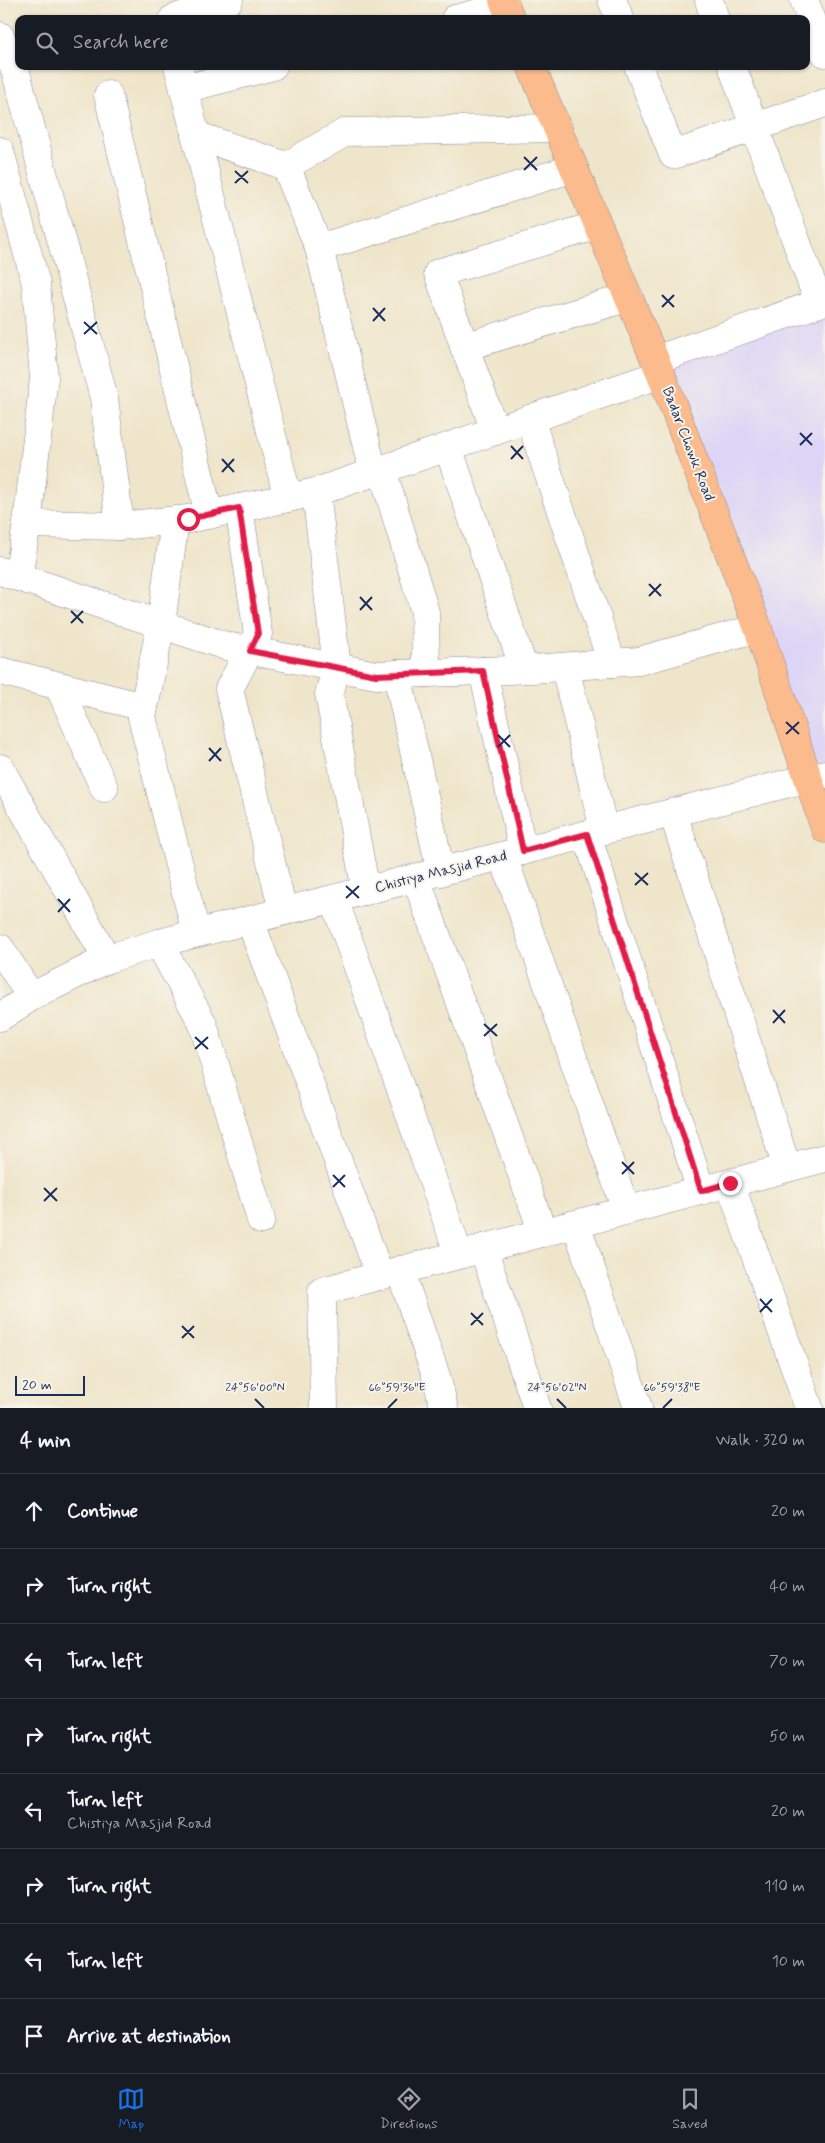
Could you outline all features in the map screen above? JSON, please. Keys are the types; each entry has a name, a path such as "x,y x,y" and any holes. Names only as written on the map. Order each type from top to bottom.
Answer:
{"main road":[{"name":"Badar Chowk Road","path":"533,70 658,367 816,777 825,829"}],"street":[{"path":"159,0 165,15"},
{"path":"185,15 229,0"},
{"path":"612,0 618,15"},
{"path":"708,0 714,15"},
{"path":"804,0 810,15"},
{"path":"474,15 507,8"},
{"path":"810,15 825,53"},
{"path":"0,36 12,70 104,398 120,526"},
{"path":"242,70 181,78 288,498"},
{"path":"640,70 672,155 825,103"},
{"path":"27,524 120,526 175,520 209,515 316,492 530,419 822,302 733,70"},
{"path":"108,95 209,515"},
{"path":"195,135 286,166 346,132 558,128"},
{"path":"0,151 36,284 44,378 27,524 9,574 226,646 376,675 565,667 639,661 758,628"},
{"path":"286,166 319,248 378,471 425,612 426,673"},
{"path":"319,248 574,168"},
{"path":"495,431 438,273 598,225"},
{"path":"464,347 629,297"},
{"path":"530,419 612,663"},
{"path":"448,447 524,669"},
{"path":"316,492 337,667 329,694 366,891"},
{"path":"239,508 258,634 229,690 283,911"},
{"path":"175,520 161,624 142,717 196,934"},
{"path":"565,667 596,832 701,1191"},
{"path":"0,671 144,707"},
{"path":"483,671 513,854 626,1210"},
{"path":"397,674 428,875 543,1233"},
{"path":"59,686 104,788"},
{"path":"0,768 107,959"},
{"name":"Chistiya Masjid Road","path":"0,1017 31,997 107,959 160,943 816,777"},
{"path":"672,813 787,1168"},
{"path":"334,899 471,1252 537,1408"},
{"path":"250,920 390,1273 437,1379 444,1408"},
{"path":"160,943 203,1024 260,1220"},
{"path":"0,948 31,997"},
{"path":"324,1408 322,1291 825,1158"},
{"path":"730,1183 809,1408"},
{"path":"576,1224 638,1408"}],"shaded area":[{"path":"825,301 825,774 807,779 655,360"}],"route":[{"path":"188,519 239,508 258,634 250,651 376,675 483,671 523,851 587,834 701,1191 730,1183"}]}
